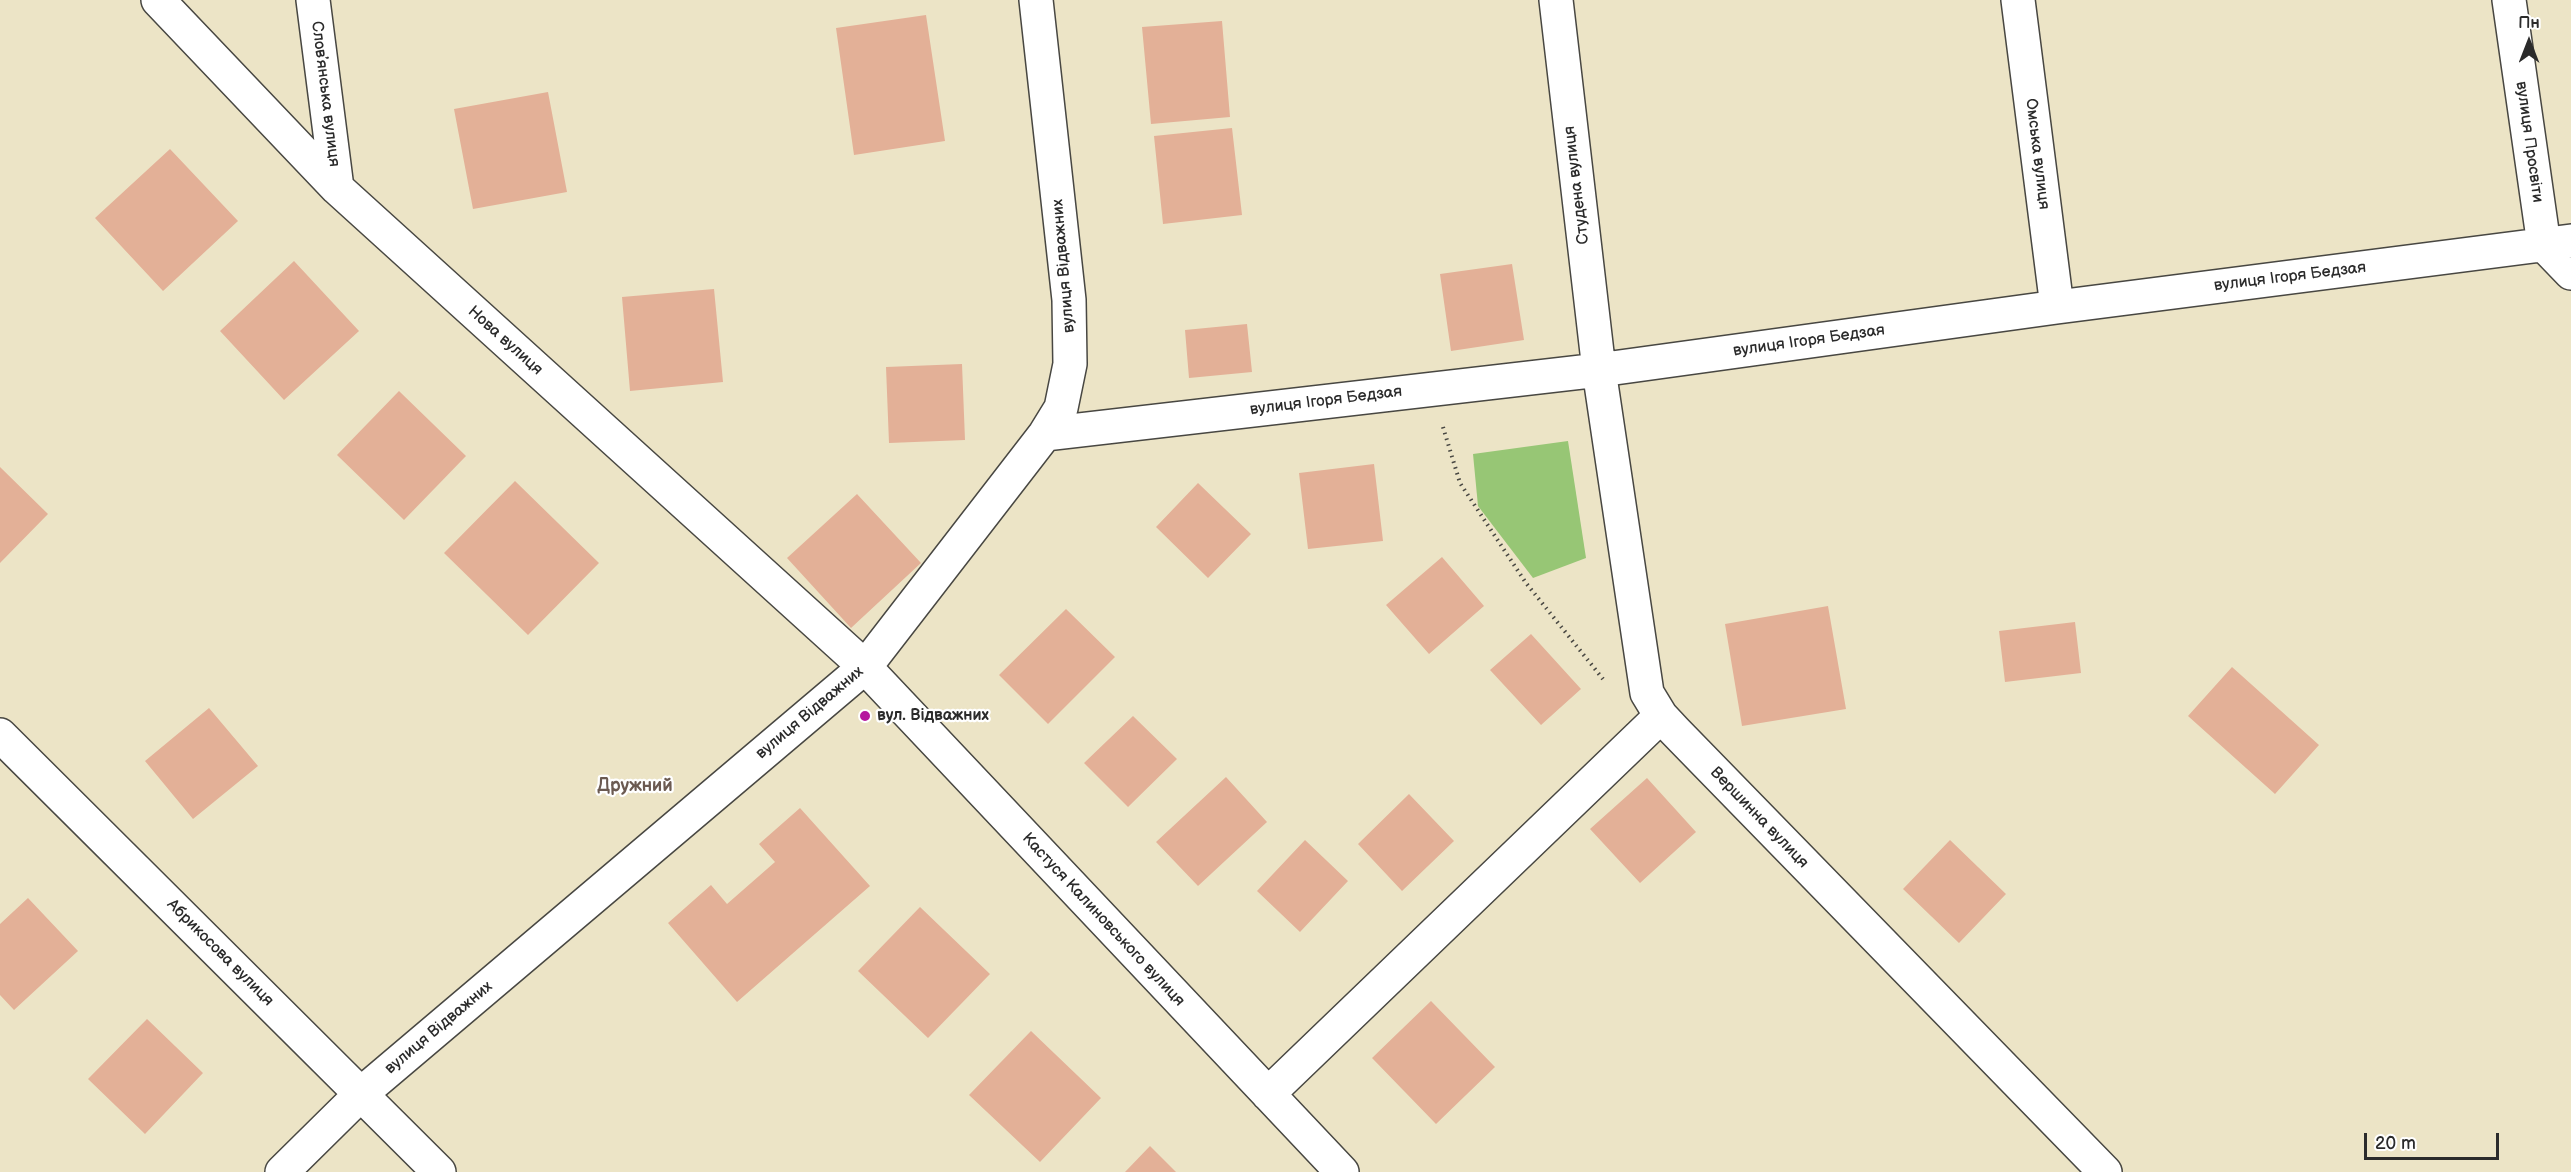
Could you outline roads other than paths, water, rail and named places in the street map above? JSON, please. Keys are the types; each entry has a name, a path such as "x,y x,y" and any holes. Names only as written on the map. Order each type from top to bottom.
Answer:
{"street":[{"name":"Нова вулиця","path":"158,0 337,188 865,667"},
{"name":"Словʼянська вулиця","path":"313,0 337,188"},
{"name":"вулиця Відважних","path":"282,1172 362,1093 865,667 1046,434 1061,408 1070,364 1069,300 1036,0"},
{"name":"Студена вулиця","path":"1556,0 1599,370"},
{"name":"Омська вулиця","path":"2018,0 2057,307"},
{"name":"вулиця Просвіти","path":"2509,0 2557,243"},
{"name":"вулиця Ігоря Бедзая","path":"1046,434 1599,370 2057,307 2557,243"},
{"path":"2557,243 2571,273"},
{"name":"Вершинна вулиця","path":"1599,370 1647,693 1661,716 2105,1172"},
{"name":"Кастуся Калиновського вулиця","path":"865,667 1342,1172"},
{"path":"1268,1094 1661,716"},
{"name":"Абрикосова вулиця","path":"0,735 439,1172"}],"place":[{"name":"вул. Відважних","path":"865,716"}],"district":[{"name":"Дружний","path":"635,786"}]}
